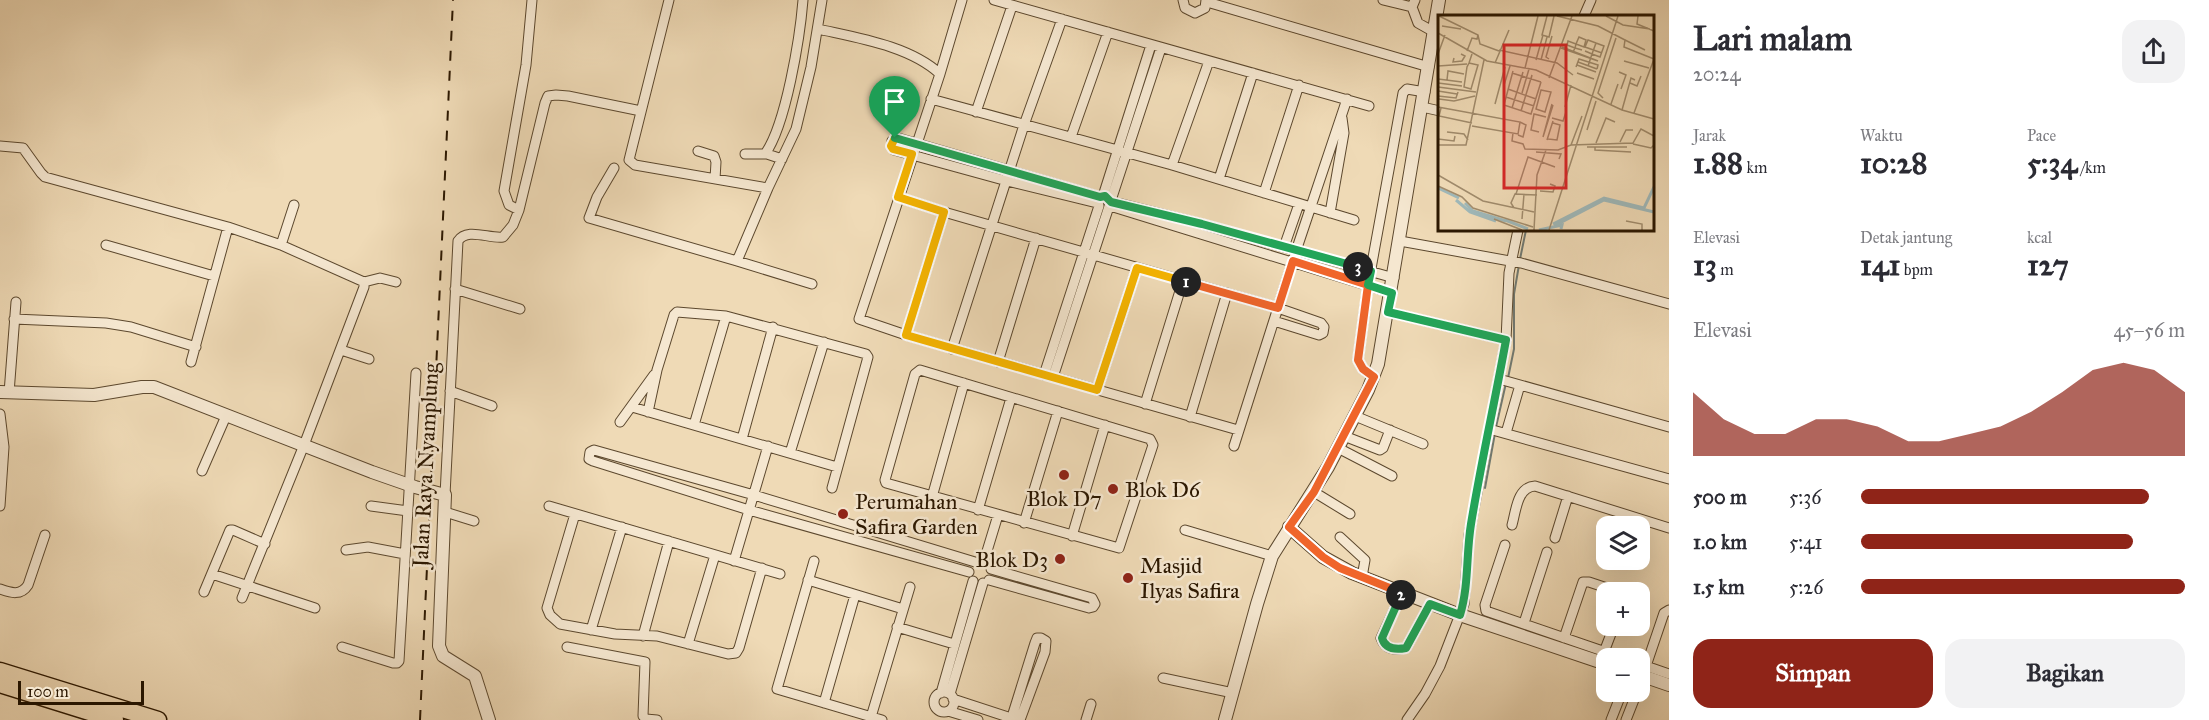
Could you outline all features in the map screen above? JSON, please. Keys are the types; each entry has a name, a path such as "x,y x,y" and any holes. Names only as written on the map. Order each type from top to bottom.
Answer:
{"highway":[{"path":"0,671 158,720"},
{"path":"0,684 115,720"}],"street":[{"path":"532,0 526,65 504,191 509,205 519,210 544,103 548,96 568,96 641,111"},
{"path":"669,0 630,157 635,165 716,171 768,188"},
{"path":"772,156 786,126 800,65 803,0"},
{"path":"737,261 768,188 773,141 786,126 800,65 818,29 822,0"},
{"path":"962,0 940,74 859,318 861,321 906,335 1238,430"},
{"path":"994,0 1369,106"},
{"path":"1183,0 1185,8 1195,13 1200,12 1206,1 1429,67"},
{"path":"1383,0 1413,4 1418,23 1434,32"},
{"path":"1225,720 1272,556 1314,492 1374,377 1392,293 1439,0"},
{"path":"1584,15 1591,0"},
{"path":"976,112 1012,6"},
{"path":"952,348 1024,125 1062,19"},
{"path":"818,29 862,39 910,55 923,60 940,74"},
{"path":"1071,137 1108,32"},
{"path":"1048,376 1156,46"},
{"path":"1172,165 1209,62"},
{"path":"1219,179 1253,73"},
{"path":"1264,193 1299,85"},
{"path":"1374,377 1363,369 1358,360 1368,285 1403,93 1407,89 1425,92"},
{"path":"931,99 1172,165 1354,220"},
{"path":"1234,446 1333,136 1342,118 1347,99"},
{"path":"1422,107 1438,111"},
{"path":"1330,213 1344,133 1342,118"},
{"path":"1392,293 1293,261 1199,235 1104,202 1010,171 897,138 892,141 893,149 1007,181 1104,202 1202,224 1394,278"},
{"path":"0,146 23,148 41,173 47,177 105,191 228,227 281,245 364,282 380,278 396,282"},
{"path":"698,151 714,156 716,171"},
{"path":"745,154 772,156"},
{"path":"614,168 589,216 594,219 812,284"},
{"path":"898,197 1278,308 1321,323 1324,325 1323,333 1319,335 1274,321"},
{"path":"1284,247 1299,204"},
{"path":"281,245 294,205"},
{"name":"Jalan Raya Nyamplung","path":"489,720 475,676 446,658 439,648 438,636 456,247 460,237 467,234 491,237 506,233 519,210"},
{"path":"906,335 944,212"},
{"path":"1199,235 1202,224"},
{"path":"191,362 228,227"},
{"path":"1407,720 1425,694 1440,666 1460,615 1465,595 1471,526 1500,379 1518,231"},
{"path":"998,362 1036,238"},
{"path":"1400,242 1515,262 1669,304"},
{"path":"106,245 214,276"},
{"path":"1097,390 1137,268"},
{"path":"1145,404 1183,281"},
{"path":"242,598 304,445 364,282"},
{"path":"455,289 520,309"},
{"path":"1190,417 1227,293"},
{"path":"16,302 4,392 94,395 151,387 410,486 445,495"},
{"path":"648,411 657,370 675,312 726,316 866,354 868,356 832,488"},
{"path":"1388,312 1506,340"},
{"path":"694,425 726,316"},
{"path":"15,319 105,323 132,327 196,346"},
{"path":"742,439 773,327"},
{"path":"790,453 824,342"},
{"path":"340,350 369,359"},
{"path":"621,422 657,370"},
{"path":"917,371 964,383 1147,438 1153,445 1119,548 885,483 917,371"},
{"path":"342,647 398,663 416,373"},
{"path":"1500,379 1669,427"},
{"path":"932,497 964,383"},
{"path":"1504,433 1516,384"},
{"path":"450,391 492,406"},
{"path":"978,510 1011,398"},
{"path":"633,407 837,467"},
{"path":"1024,523 1058,411"},
{"path":"202,471 226,416"},
{"path":"1355,416 1423,444"},
{"path":"0,506 4,466 1,419"},
{"path":"1072,536 1105,425"},
{"path":"1490,429 1669,479"},
{"path":"1341,442 1380,450 1390,430"},
{"path":"1341,442 1392,476"},
{"path":"734,561 768,446"},
{"path":"594,450 754,495 1092,598 1095,604 1093,608 1089,608 979,579 749,510 592,461 589,456 594,450"},
{"path":"1512,525 1522,490 1528,486 1534,486 1669,528"},
{"path":"1314,492 1350,514"},
{"path":"1555,538 1568,496"},
{"path":"371,506 408,511"},
{"path":"549,506 780,574"},
{"path":"445,512 474,522"},
{"path":"574,514 547,608 558,624 591,630 657,636 728,654 738,652 762,568"},
{"path":"948,695 979,579 970,566 979,562 998,515"},
{"path":"591,630 622,527"},
{"path":"1289,527 1323,557 1340,568 1460,615 1596,655"},
{"path":"204,592 230,530 265,544"},
{"path":"1185,530 1272,556"},
{"path":"0,589 18,593 24,591 45,535"},
{"path":"1340,537 1365,560 1362,577"},
{"path":"643,636 669,541"},
{"path":"1505,545 1484,609 1564,638 1596,654"},
{"path":"346,550 368,547 405,554"},
{"path":"1524,623 1547,552"},
{"path":"688,644 715,555"},
{"path":"814,561 777,689 882,720"},
{"path":"948,711 954,704 948,695 954,644 979,579 991,569"},
{"path":"212,574 315,608"},
{"path":"808,580 903,609"},
{"path":"1564,638 1583,582 1596,584"},
{"path":"871,717 910,587"},
{"path":"1402,593 1382,638 1383,644 1390,648 1399,650 1406,648 1430,604"},
{"path":"824,703 855,594"},
{"path":"1650,650 1664,613 1669,610"},
{"path":"897,627 954,644"},
{"path":"1037,638 1041,638 1046,641 1045,652 1015,719 1035,643 1037,638"},
{"path":"567,647 645,662 643,716 646,719 657,720"},
{"path":"1650,673 1669,674"},
{"path":"1650,677 1669,685"},
{"path":"1163,678 1233,693"},
{"path":"978,720 940,710 934,704 937,695 948,695 1015,719"},
{"path":"1611,720 1619,702"},
{"path":"1626,720 1633,702"},
{"path":"1086,720 1091,704"}],"waterway":[{"path":"1520,259 1526,231"},
{"path":"1508,378 1514,349 1514,294 1519,265"},
{"path":"1496,427 1506,383"},
{"path":"1485,488 1495,433"}],"railway":[{"path":"420,720 453,0"}],"place":[{"name":"Blok D7","path":"1064,475"},
{"name":"Blok D6","path":"1113,489"},
{"name":"Perumahan Safira Garden","path":"843,514"},
{"name":"Blok D3","path":"1060,559"},
{"name":"Masjid Ilyas Safira","path":"1128,578"}],"route":[{"path":"895,138 891,146 893,149 912,154 898,197 944,212 906,335 1097,390 1137,268 1278,308 1293,261 1368,285 1358,360 1363,369 1374,377 1314,492 1289,527 1323,557 1340,568 1402,593 1383,631 1383,644 1390,648 1399,650 1406,648 1430,604 1460,615 1464,604 1469,535 1506,340 1388,312 1392,293 1368,285 1371,271 1202,224 1111,202 1105,196 1100,197 895,138"}]}
